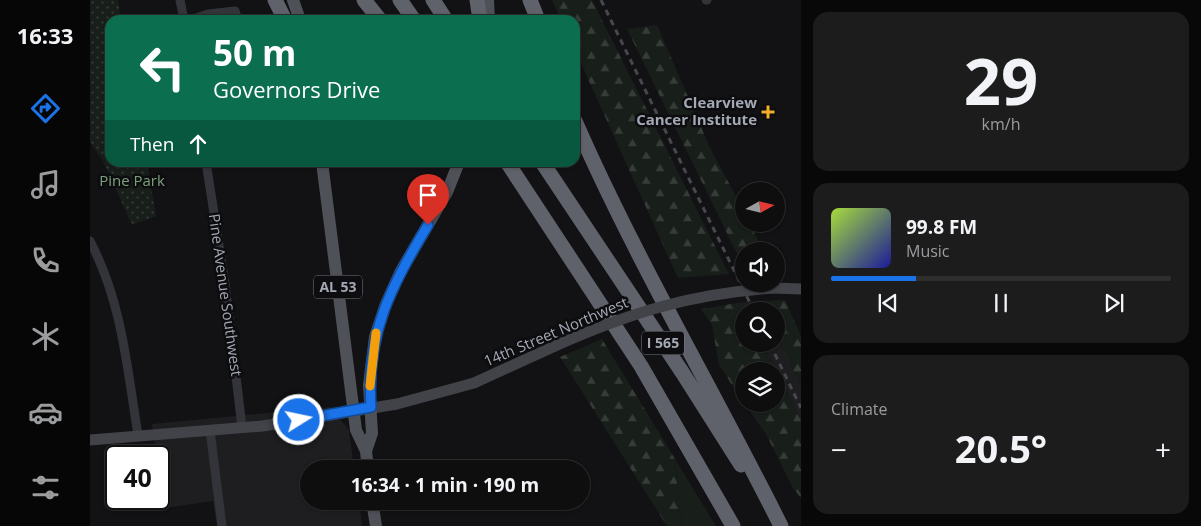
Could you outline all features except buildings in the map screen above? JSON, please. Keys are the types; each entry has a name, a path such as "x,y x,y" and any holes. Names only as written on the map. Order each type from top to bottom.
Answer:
{"highway":[{"path":"275,0 282,15"},
{"path":"364,0 376,15"},
{"path":"400,0 410,15"},
{"path":"433,0 443,15"},
{"path":"477,0 479,15"},
{"path":"530,0 536,15"},
{"path":"580,131 619,219 731,425 780,526"},
{"name":"I 565","path":"510,167 642,366 733,526"},
{"name":"I 565","path":"545,167 682,372 780,526"}],"main road":[{"path":"293,0 298,15"},
{"path":"488,0 489,15"},
{"name":"AL 53","path":"323,167 353,411 356,430 366,450 367,460"},
{"name":"AL 53","path":"366,450 372,433 371,367 375,337 386,304 401,271 447,192 458,167"},
{"path":"373,510 376,526"}],"street":[{"path":"180,0 183,15"},
{"path":"205,15 235,11 236,15"},
{"name":"Pine Avenue Southwest","path":"207,167 225,284 242,427"},
{"path":"90,241 105,269 118,312 138,434"},
{"name":"14th Street Northwest","path":"90,440 138,434 242,427 397,404 457,389 497,374 607,323 670,303 730,291 801,288"},
{"path":"210,430 222,526"}],"shaded area":[{"path":"767,352 784,352 801,386 801,421 785,389 785,362 772,362"},
{"path":"330,407 349,430 353,460 300,460 300,510 360,510 362,526 217,526 213,501 170,507 170,445 155,445 152,424"}],"green space":[{"name":"Pine Park","path":"90,0 118,0 120,15 105,15 105,165 90,142"},
{"path":"552,0 592,0 729,274 678,278 580,61 580,15 559,15"},
{"path":"657,25 711,150 735,194 735,232 754,232 759,242 735,242 735,250 627,29"},
{"name":"Pine Park","path":"106,167 148,167 156,216 132,225"},
{"path":"785,300 801,336 801,386 784,352 785,302 760,301"},
{"path":"735,303 735,352 767,352 772,362 735,362 735,389 719,365 712,325 701,309"},
{"path":"602,339 675,459 681,526 667,526 560,357"},
{"path":"785,389 801,421 801,498 793,488 766,434 751,412 785,412"},
{"path":"675,459 716,526 681,526"}],"railway":[{"path":"601,0 750,302"},
{"path":"774,352 801,408"}],"slow traffic":[{"path":"370,386 372,352 376,333"}],"place":[{"name":"Clearview Cancer Institute","path":"768,112"}],"route":[{"path":"299,420 371,407 370,385 375,337 386,304 401,271 428,225"}]}
